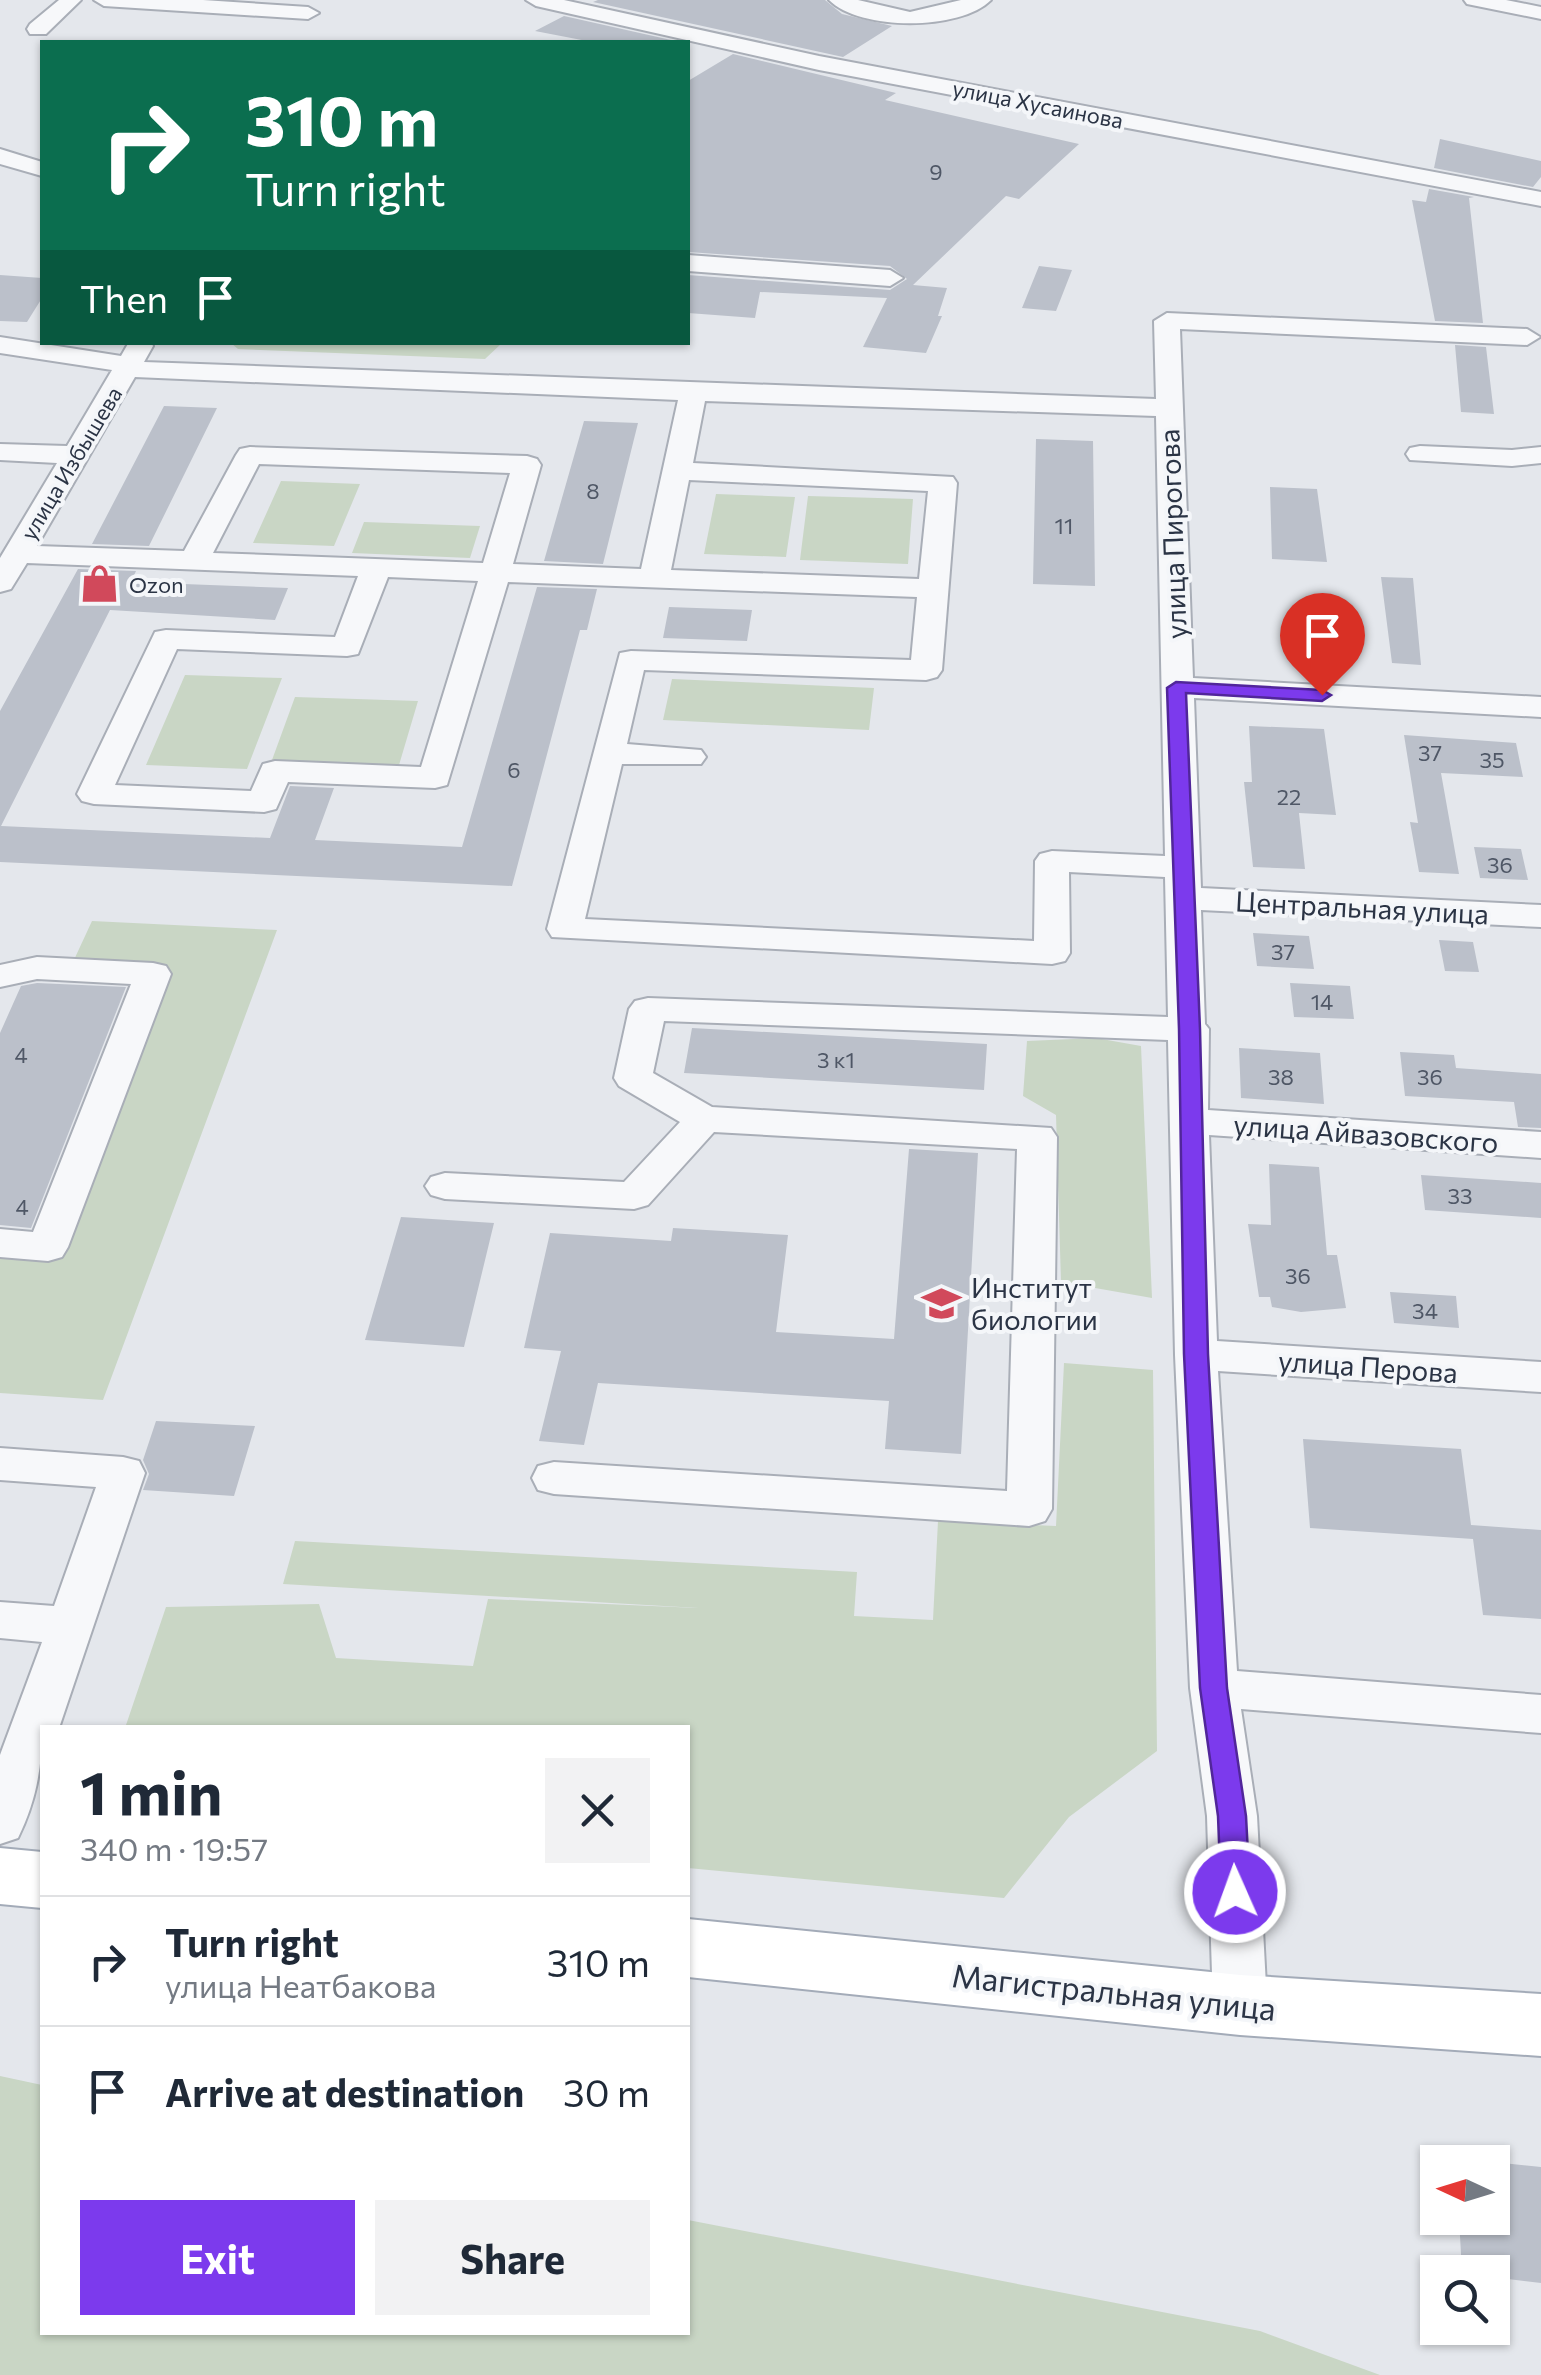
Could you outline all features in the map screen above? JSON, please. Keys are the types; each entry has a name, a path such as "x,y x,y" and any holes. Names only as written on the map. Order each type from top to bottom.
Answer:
{"main road":[{"path":"0,1876 40,1880"},
{"name":"Магистральная улица","path":"690,1948 1240,2005 1541,2025"}],"street":[{"path":"38,29 71,0"},
{"path":"104,0 308,14"},
{"name":"улица Хусаинова","path":"536,0 819,62 1541,199"},
{"path":"839,0 885,18 919,20 981,0"},
{"path":"1474,0 1541,13"},
{"path":"0,156 40,168"},
{"path":"690,263 890,278"},
{"name":"улица Пирогова","path":"1240,2005 1232,1816 1214,1688 1196,1354 1190,1029 1182,882 1167,321 1527,337"},
{"path":"0,345 133,359 693,392 1169,408"},
{"name":"улица Избышева","path":"0,583 133,359"},
{"path":"654,578 693,392"},
{"path":"0,452 77,454"},
{"path":"1420,454 1541,454"},
{"path":"194,562 250,455 527,465 435,778 275,771 264,802 94,794 166,639 347,647 375,571"},
{"path":"677,471 943,482 926,670 632,660 610,753 689,756"},
{"path":"17,554 375,571 933,589"},
{"path":"1176,688 1541,707"},
{"name":"Центральная улица","path":"610,753 566,929 1052,953 1052,861 1182,882 1541,916"},
{"path":"0,976 37,968 153,974 48,1247 0,1244"},
{"path":"554,1478 1029,1509 1037,1137 704,1120 634,1078 648,1009 1190,1029"},
{"path":"445,1186 634,1196 704,1120"},
{"name":"улица Айвазовского","path":"1192,1121 1541,1145"},
{"name":"улица Перова","path":"1196,1354 1541,1376"},
{"path":"0,1464 124,1473 0,1823"},
{"path":"0,1620 72,1626"},
{"path":"1214,1688 1541,1714"}],"green space":[{"path":"233,345 500,345 485,359 238,349"},
{"path":"281,481 360,484 334,546 253,543"},
{"path":"716,494 795,497 786,557 704,554"},
{"path":"808,496 913,499 908,564 800,560"},
{"path":"364,522 480,526 470,558 352,553"},
{"path":"185,675 282,678 247,769 146,765"},
{"path":"672,679 874,688 869,730 663,720"},
{"path":"295,697 418,701 399,765 272,760"},
{"path":"92,921 277,930 103,1400 0,1393 0,1256 49,1258 168,968 73,962"},
{"path":"1096,1038 1141,1046 1152,1298 1061,1282 1056,1115 1023,1096 1027,1041"},
{"path":"1064,1363 1153,1370 1157,1751 1069,1817 1004,1898 690,1868 690,1725 126,1725 166,1607 319,1604 336,1658 473,1666 488,1599 698,1608 283,1584 295,1541 857,1572 854,1616 933,1620 938,1521 1056,1526"},
{"path":"0,2076 40,2085 40,2335 690,2335 690,2220 1260,2331 1380,2375 0,2375"}],"building":[{"path":"825,0 842,14 892,26 843,57 593,2"},
{"path":"564,16 671,40 582,40 535,31"},
{"path":"733,54 896,93 885,100 1079,144 1019,199 1006,196 913,285 947,288 938,316 942,316 926,353 863,347 887,298 760,292 755,318 690,313 690,275 890,290 907,279 890,266 690,252 690,80"},
{"path":"1440,139 1541,161 1541,177 1533,187 1434,168"},
{"path":"1429,189 1474,197 1469,198 1483,323 1435,321 1412,200 1426,202"},
{"path":"1039,266 1072,270 1056,311 1022,308"},
{"path":"0,275 40,278 40,301 27,322 0,321"},
{"path":"1455,345 1486,347 1494,414 1461,412"},
{"path":"164,406 217,408 149,546 92,544"},
{"path":"584,421 638,423 603,564 544,561"},
{"path":"1036,439 1093,441 1095,586 1033,584"},
{"path":"1270,487 1317,489 1327,562 1272,559"},
{"path":"78,569 136,571 131,582 288,588 275,620 110,610 1,826 270,838 290,786 334,788 315,840 462,847 537,587 597,589 587,630 580,630 512,886 0,862 0,711"},
{"path":"1381,577 1413,578 1421,665 1392,663"},
{"path":"669,607 752,610 747,641 663,638"},
{"path":"1249,726 1324,729 1336,815 1299,813 1305,869 1253,867 1244,782 1252,782"},
{"path":"1404,735 1516,743 1523,777 1441,773 1459,874 1419,872 1410,822 1418,823"},
{"path":"1474,847 1521,849 1528,880 1480,878"},
{"path":"1253,933 1309,936 1314,969 1257,966"},
{"path":"1439,940 1473,942 1479,972 1445,971"},
{"path":"37,983 126,987 31,1228 0,1225 0,1033 21,986"},
{"path":"1290,983 1350,986 1354,1019 1294,1017"},
{"path":"692,1028 987,1044 984,1090 684,1073"},
{"path":"1239,1048 1320,1053 1324,1104 1241,1098"},
{"path":"1400,1052 1454,1055 1456,1068 1541,1074 1541,1128 1518,1127 1514,1102 1405,1096"},
{"path":"909,1149 978,1153 961,1454 885,1449 889,1401 598,1383 584,1445 539,1441 561,1351 524,1348 550,1233 671,1241 673,1228 788,1235 776,1332 894,1339"},
{"path":"1269,1164 1319,1167 1327,1255 1337,1255 1346,1308 1301,1312 1272,1307 1270,1297 1259,1297 1248,1224 1271,1225"},
{"path":"1421,1175 1541,1183 1541,1218 1425,1210"},
{"path":"401,1217 494,1223 464,1347 365,1340"},
{"path":"1390,1292 1456,1296 1459,1328 1394,1323"},
{"path":"156,1421 255,1426 234,1496 143,1490 149,1474 143,1460"},
{"path":"1303,1439 1461,1449 1471,1525 1541,1530 1541,1619 1483,1615 1473,1539 1310,1528"},
{"path":"1510,2164 1541,2167 1541,2283 1510,2279 1510,2255 1461,2255 1460,2235 1510,2235"}],"place":[{"name":"Ozon","path":"99,584"},
{"name":"Институт биологии","path":"941,1303"}],"route":[{"path":"1235,1892 1232,1816 1214,1688 1196,1354 1190,1029 1176,688 1322,695"}]}
